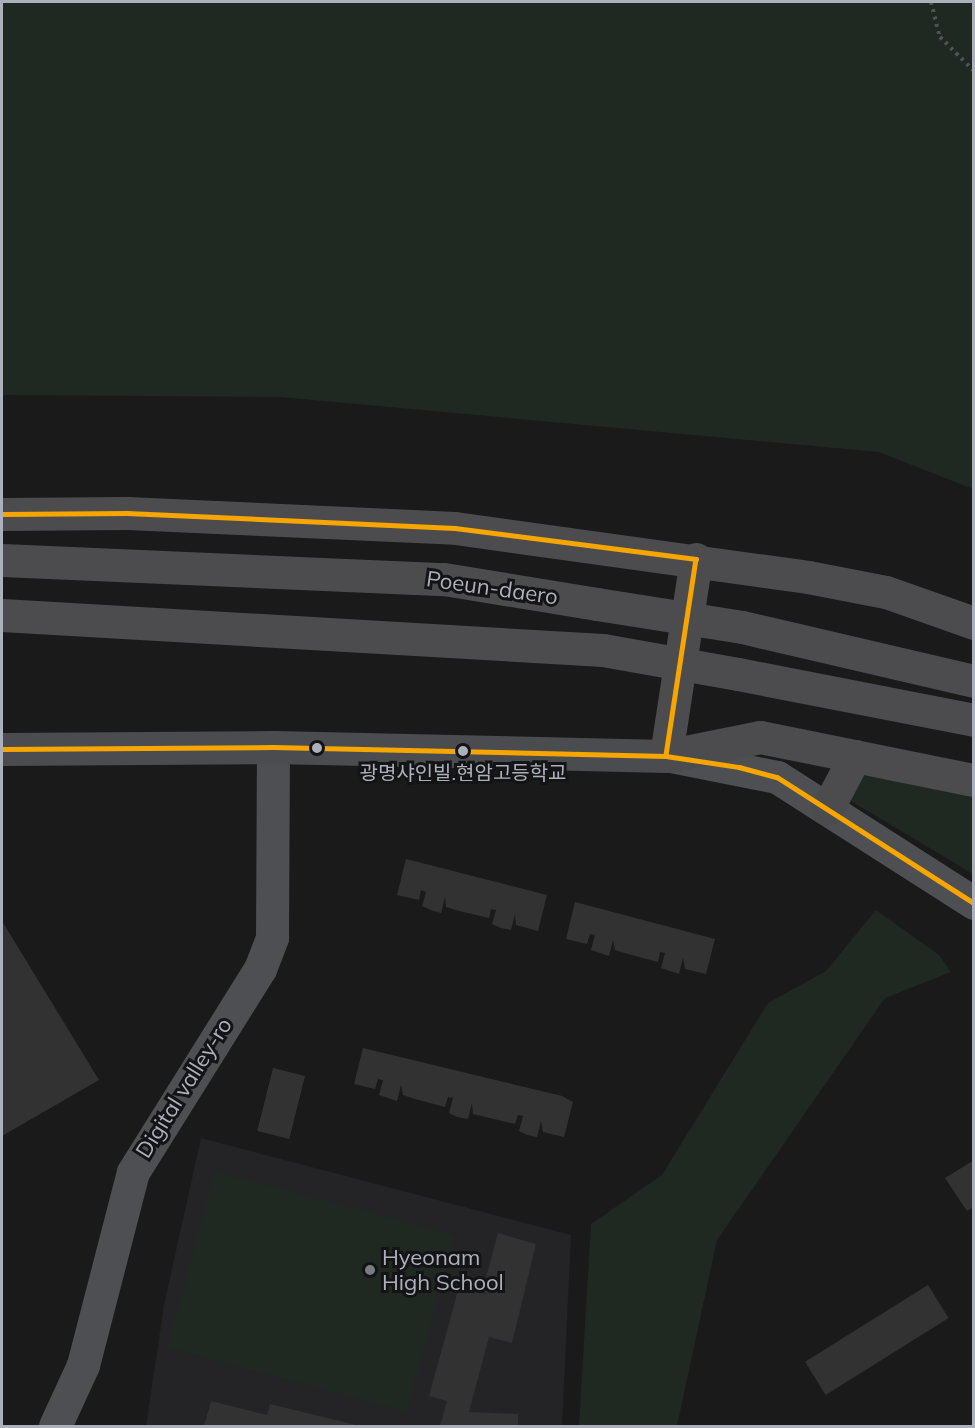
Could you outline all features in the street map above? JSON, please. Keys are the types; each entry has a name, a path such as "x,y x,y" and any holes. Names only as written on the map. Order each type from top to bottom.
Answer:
{"highway":[{"path":"2,514 127,513 455,528 696,559 886,592 974,623"},
{"path":"696,559 666,756 760,737 974,780"},
{"name":"Poeun-daero","path":"2,560 444,579 742,627 974,681"},
{"path":"2,615 603,650 974,720"},
{"path":"827,809 855,756"}],"main road":[{"path":"2,750 273,747 666,756"}],"street":[{"name":"Digital valley-ro","path":"55,1426 83,1365 133,1172 260,969 272,937 273,747"},
{"path":"666,756 777,777 974,903"},
{"path":"83,1365 85,1426"}],"path":[{"path":"931,2 940,37 974,71"}],"shaded area":[{"path":"2,2 973,2 973,489 879,452 280,397 2,395"},
{"path":"859,775 973,793 973,874 846,798"},
{"path":"876,910 939,955 951,972 885,998 717,1240 677,1426 579,1426 591,1224 662,1175 768,1003 826,971"},
{"name":"Hyeonam High School","path":"201,1138 571,1235 562,1426 146,1426 164,1305"},
{"path":"215,1171 455,1235 407,1412 168,1348"}],"building":[{"path":"406,859 547,895 538,931 516,925 515,914 511,930 501,928 492,924 496,910 491,909 489,918 459,911 446,907 445,897 441,913 431,910 422,906 426,892 421,890 419,900 397,895"},
{"path":"575,902 715,939 706,974 685,969 683,958 679,974 661,968 665,953 660,952 658,962 615,950 613,940 609,956 591,950 595,935 590,934 587,944 566,939"},
{"path":"2,921 99,1080 2,1136"},
{"path":"363,1048 562,1096 573,1102 564,1137 543,1132 541,1121 537,1137 527,1135 519,1131 523,1116 518,1115 515,1124 473,1114 472,1103 468,1119 457,1117 449,1113 453,1098 448,1097 445,1107 403,1095 401,1085 397,1101 379,1095 383,1080 378,1079 375,1089 354,1084"},
{"path":"273,1068 305,1076 289,1139 257,1131"},
{"path":"974,1160 974,1207 967,1211 945,1178"},
{"path":"498,1233 536,1244 512,1343 489,1337 469,1412 518,1414 518,1426 440,1426 447,1401 429,1396 459,1287 486,1294 483,1289"},
{"path":"928,1285 949,1318 826,1395 805,1362"},
{"path":"211,1401 267,1415 270,1404 360,1426 204,1426"}],"transit line":[{"path":"2,514 127,513 455,528 696,559 666,756"},
{"path":"2,749 273,747 666,756 739,767 777,777 974,903"}],"place":[{"name":"광명샤인빌.현암고등학교","path":"463,751"},
{"name":"Hyeonam High School","path":"370,1270"}]}
